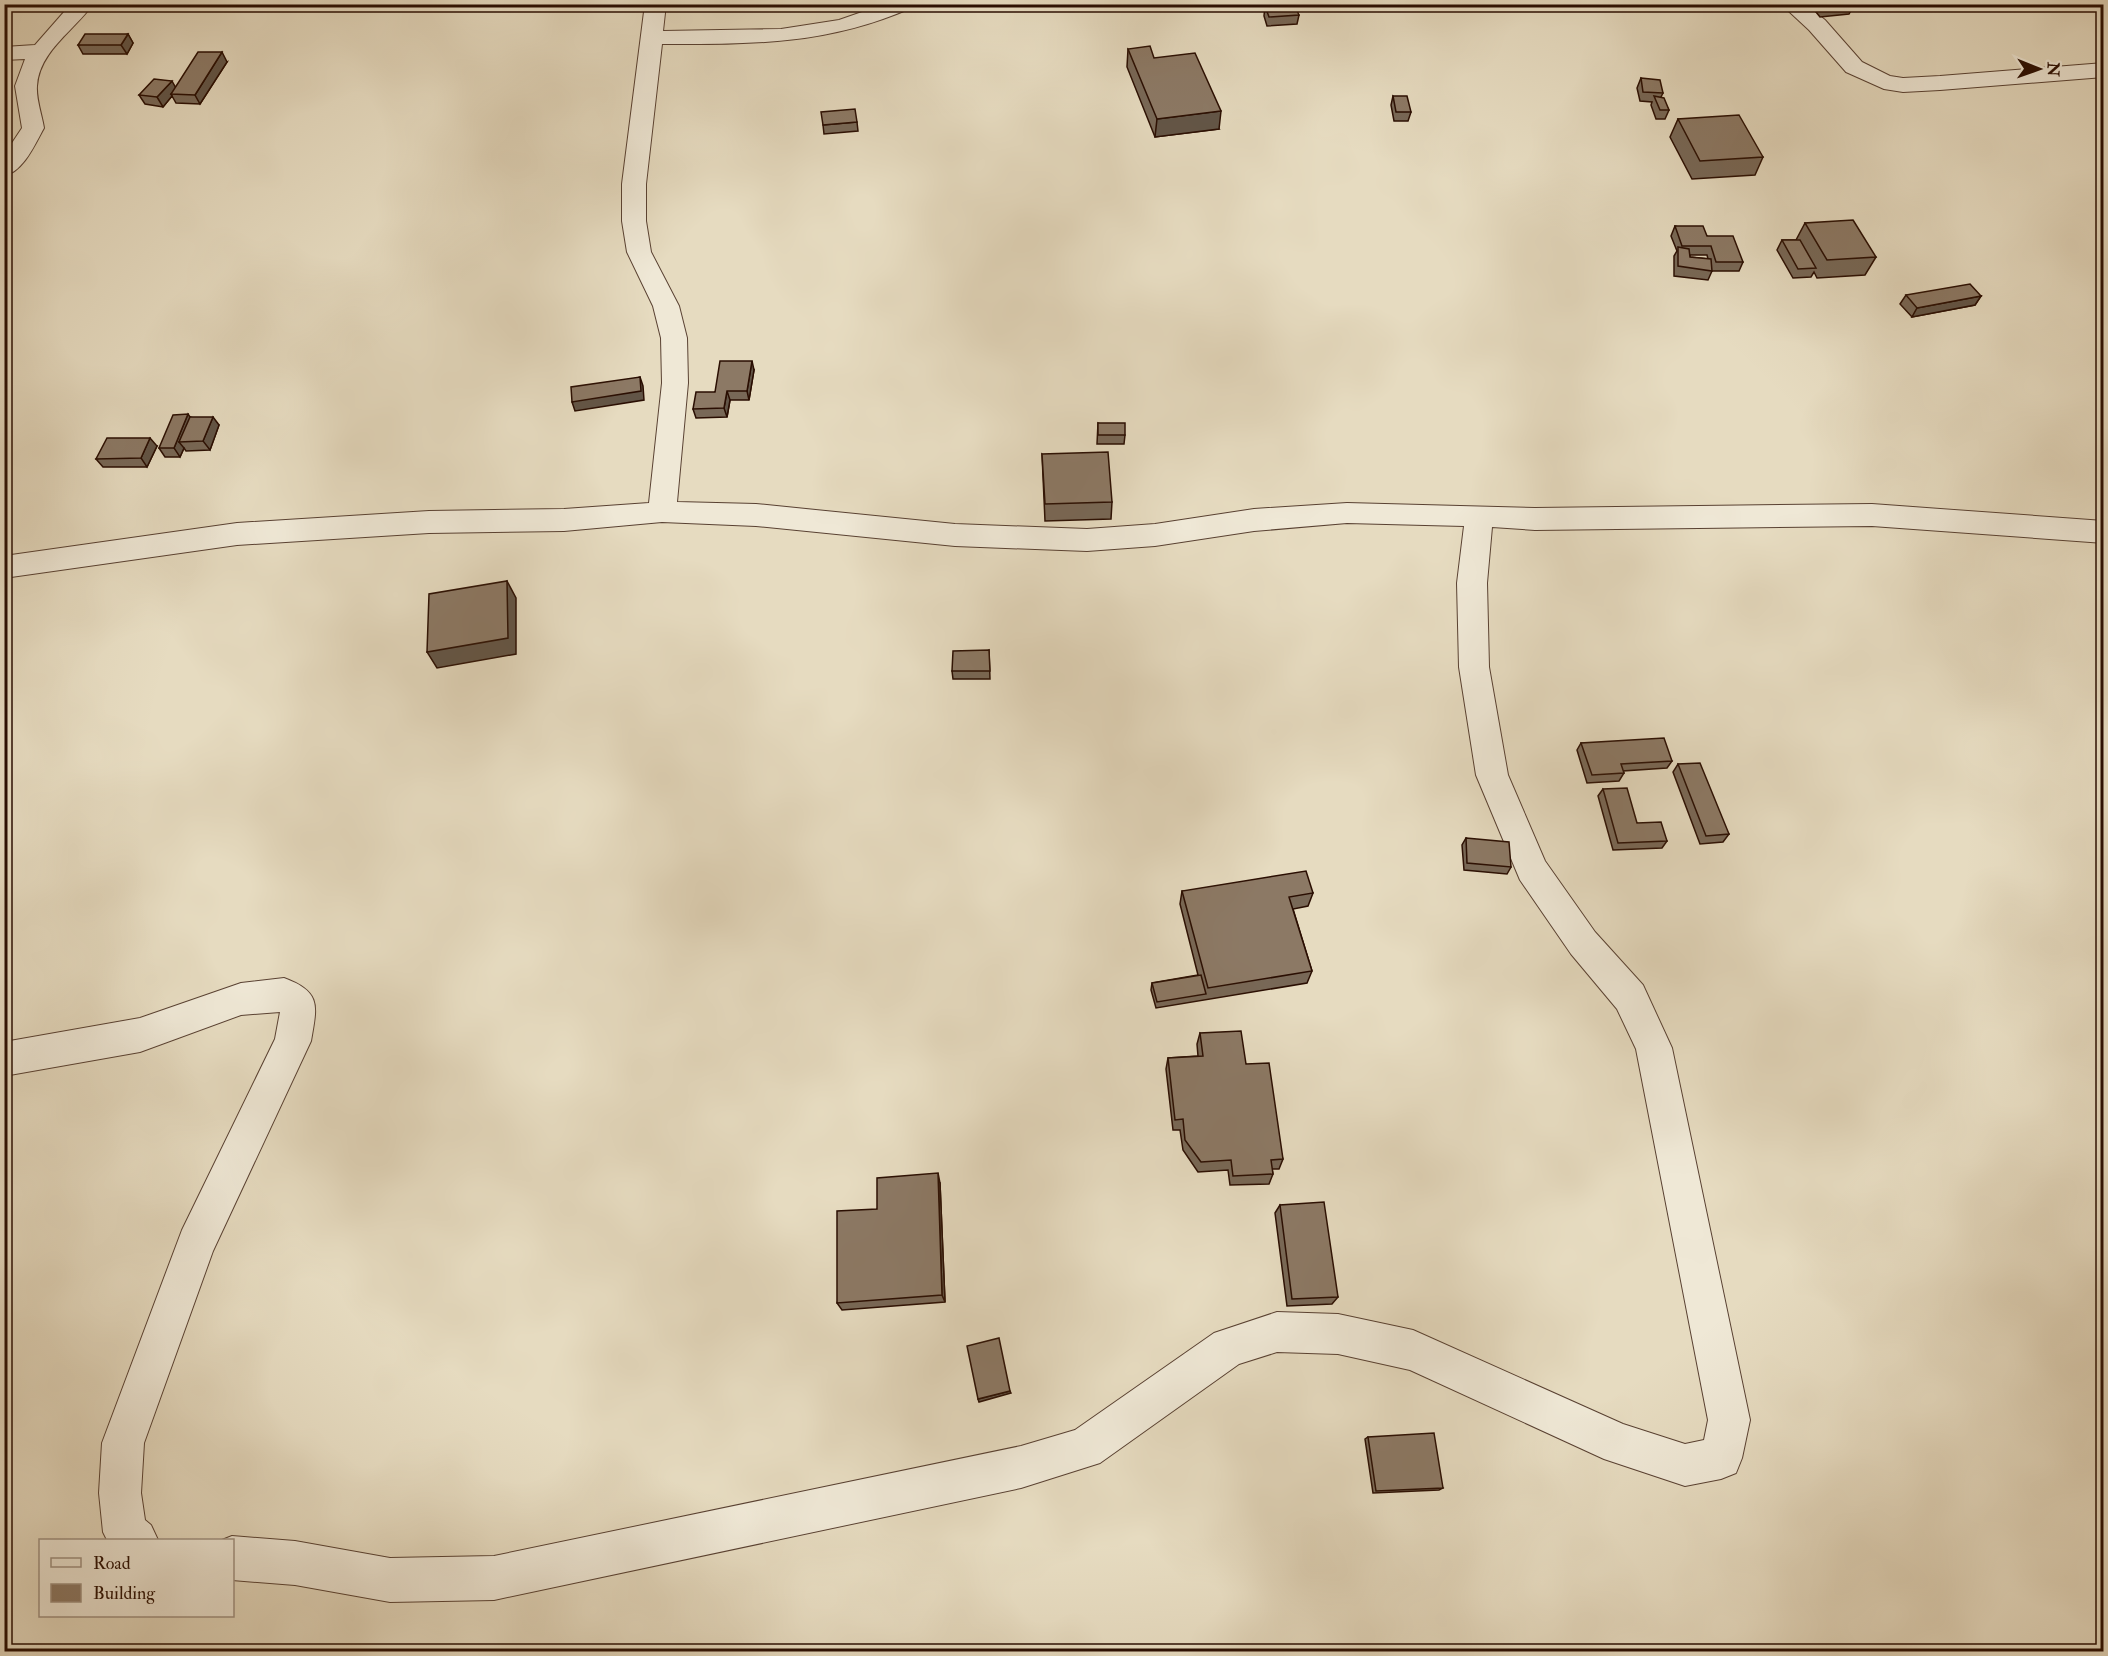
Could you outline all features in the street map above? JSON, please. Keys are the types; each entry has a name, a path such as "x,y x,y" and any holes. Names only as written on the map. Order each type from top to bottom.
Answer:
{"street":[{"path":"4,169 17,155 33,128 26,87 41,51 82,4"},
{"path":"656,4 634,184 634,221 639,252 666,306 674,338 675,383 662,512"},
{"path":"652,37 781,37 830,30 876,18 904,4"},
{"path":"1791,4 1817,26 1854,67 1884,82 1903,85 1931,84 2103,70"},
{"path":"4,54 41,51"},
{"path":"4,567 237,534 429,522 564,520 662,512 756,515 955,535 1087,540 1155,535 1254,520 1347,513 1663,519 1872,515 2103,532"},
{"path":"234,1558 295,1563 390,1580 494,1578 1021,1467 1085,1448 1228,1347 1277,1332 1338,1334 1413,1350 1619,1444 1685,1465 1721,1458 1729,1420 1654,1048 1630,997 1583,943 1532,870 1492,775 1474,667 1472,583 1479,517"},
{"path":"4,1059 140,1035 241,999 284,994 299,1005 293,1041 196,1244 123,1443 120,1493 125,1532 135,1539"}],"building":[{"path":"1294,4 1299,15 1269,17 1265,6"},
{"path":"1821,4 1853,4 1854,5 1824,8"},
{"path":"85,34 128,34 121,45 78,45"},
{"path":"1150,46 1154,58 1195,53 1221,111 1157,119 1128,49"},
{"path":"198,52 222,52 195,95 171,94"},
{"path":"1641,78 1660,80 1663,93 1643,92"},
{"path":"154,79 172,81 157,97 139,95"},
{"path":"1393,96 1407,96 1411,112 1396,112"},
{"path":"1654,96 1664,98 1669,110 1660,110"},
{"path":"855,109 857,122 823,125 821,112"},
{"path":"1739,115 1763,157 1700,161 1678,119"},
{"path":"1853,220 1876,257 1827,260 1805,223"},
{"path":"1675,226 1703,226 1707,236 1733,236 1743,262 1716,262 1711,246 1682,246"},
{"path":"1782,240 1800,240 1816,268 1798,269"},
{"path":"1678,247 1689,249 1690,257 1711,259 1712,271 1678,266"},
{"path":"1970,284 1981,296 1917,308 1906,295"},
{"path":"720,361 752,361 747,391 727,391 724,408 693,409 696,392 715,392"},
{"path":"640,377 641,391 572,402 571,387"},
{"path":"188,414 174,448 159,448 173,415"},
{"path":"190,417 213,417 203,441 179,442"},
{"path":"1098,423 1125,423 1125,435 1098,435"},
{"path":"107,438 150,438 141,458 96,459"},
{"path":"1108,452 1112,502 1045,504 1042,454"},
{"path":"507,581 508,638 427,652 429,594"},
{"path":"989,650 990,671 952,671 953,651"},
{"path":"1664,738 1672,761 1621,764 1624,773 1592,775 1581,743"},
{"path":"1700,763 1729,834 1706,836 1678,764"},
{"path":"1627,788 1637,823 1661,822 1667,841 1618,843 1603,789"},
{"path":"1466,838 1509,842 1511,867 1467,863"},
{"path":"1306,871 1313,893 1289,897 1312,971 1208,988 1182,891"},
{"path":"1201,975 1206,994 1157,1002 1152,983"},
{"path":"1241,1031 1246,1064 1269,1063 1283,1159 1271,1160 1273,1174 1233,1176 1231,1160 1201,1162 1185,1140 1183,1119 1175,1120 1168,1058 1203,1056 1200,1033"},
{"path":"938,1173 942,1295 837,1303 837,1211 877,1209 877,1178"},
{"path":"1324,1202 1338,1297 1292,1299 1280,1205"},
{"path":"999,1338 1010,1391 978,1399 967,1346"},
{"path":"1434,1433 1443,1488 1376,1491 1368,1437"},
{"path":"1236,1648 1236,1652 1210,1652"}]}
